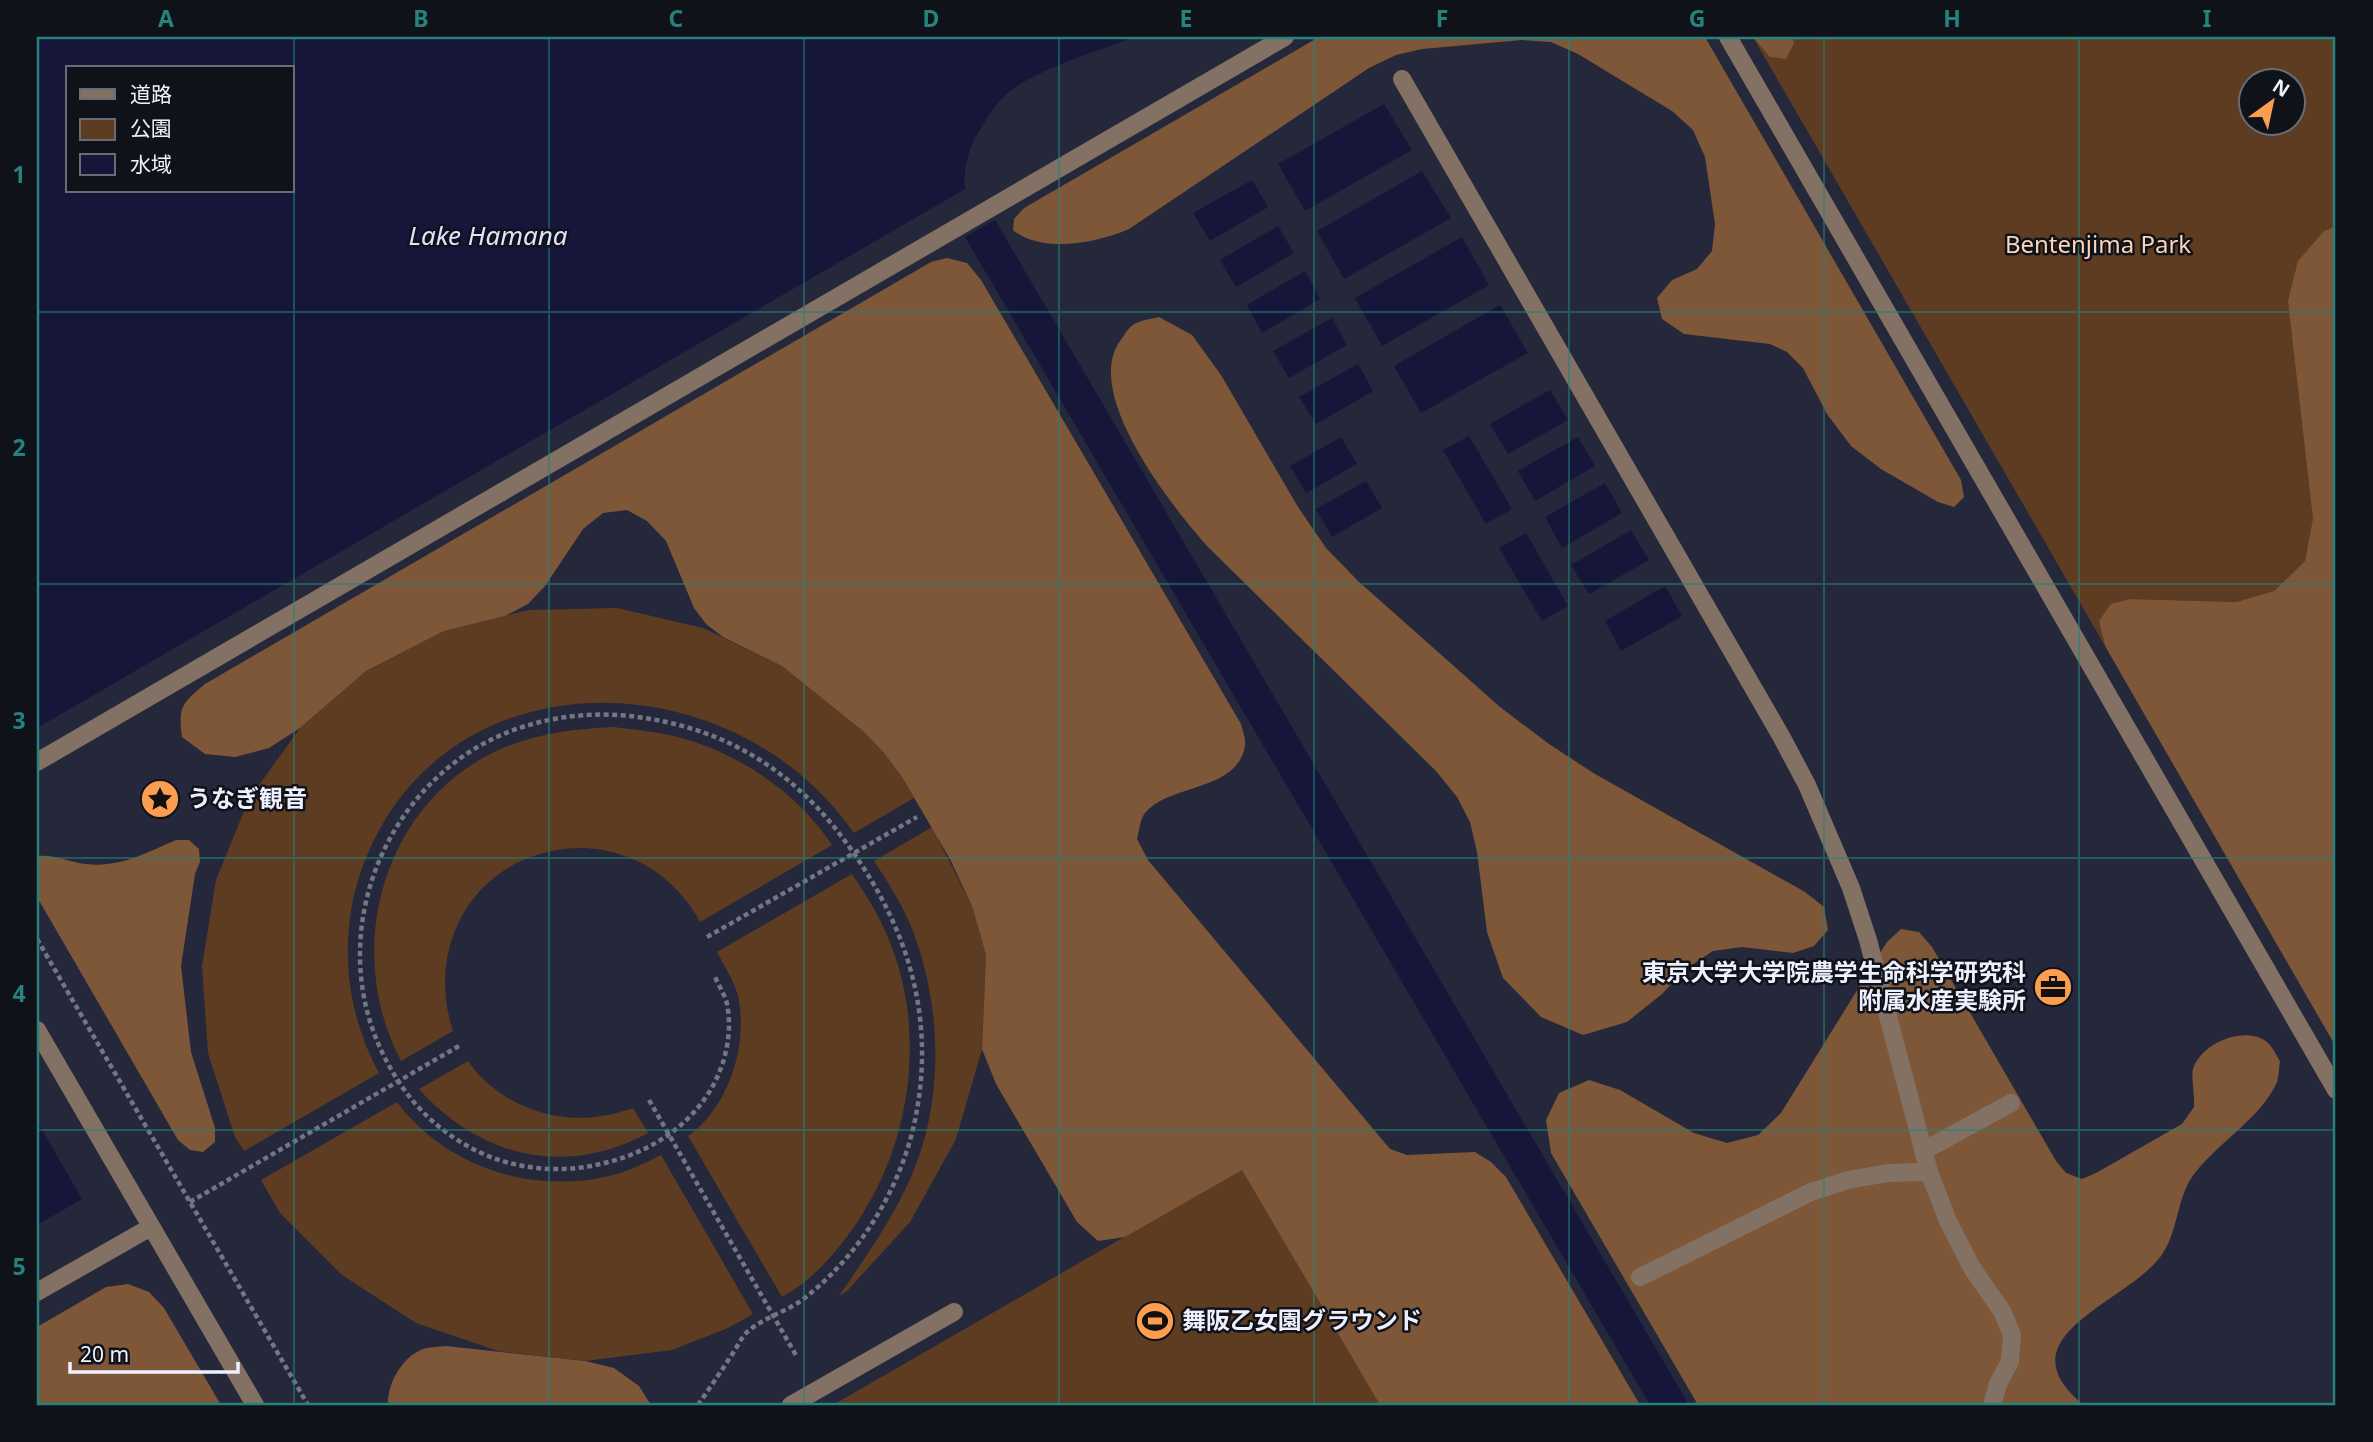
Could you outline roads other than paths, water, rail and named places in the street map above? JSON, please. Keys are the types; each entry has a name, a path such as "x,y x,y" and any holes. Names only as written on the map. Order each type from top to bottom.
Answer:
{"street":[{"path":"37,762 1285,37"},
{"path":"1728,37 2336,1090"},
{"path":"1402,79 1781,736 1835,846 1868,940 1929,1172 1948,1221 1972,1268 2002,1311 2012,1335 2010,1361 1998,1384 1992,1405"},
{"path":"37,1030 255,1405"},
{"path":"1923,1151 2011,1103"},
{"path":"1640,1277 1811,1192 1888,1173 1929,1172"},
{"path":"37,1292 150,1226"},
{"path":"791,1405 954,1312"}],"water":[{"name":"Lake Hamana","path":"37,37 1134,37 1049,69 1018,85 1007,94 991,112 971,146 965,189 37,728"},
{"path":"1384,104 1412,150 1305,211 1278,164"},
{"path":"1422,171 1451,218 1344,279 1317,231"},
{"path":"1252,180 1268,207 1210,241 1193,213"},
{"path":"995,220 1689,1405 1650,1405 965,237"},
{"path":"1278,226 1294,253 1236,287 1220,260"},
{"path":"1462,237 1489,285 1382,346 1355,298"},
{"path":"1305,271 1320,299 1262,333 1247,305"},
{"path":"1500,305 1528,353 1421,413 1394,366"},
{"path":"1332,318 1347,345 1289,378 1273,351"},
{"path":"1358,364 1373,391 1316,424 1299,397"},
{"path":"1550,390 1568,420 1508,454 1490,424"},
{"path":"1469,436 1512,509 1486,524 1443,450"},
{"path":"1341,437 1357,464 1306,493 1290,466"},
{"path":"1578,437 1595,466 1535,501 1518,471"},
{"path":"1366,481 1382,508 1332,537 1316,509"},
{"path":"1605,483 1622,513 1562,548 1545,517"},
{"path":"1631,530 1649,560 1589,594 1571,565"},
{"path":"1526,533 1568,606 1542,621 1499,548"},
{"path":"1665,586 1682,616 1621,651 1605,621"},
{"path":"37,1121 82,1199 37,1225"}],"place":[{"name":"うなぎ観音","path":"160,799"},
{"name":"東京大学大学院農学生命科学研究科 附属水産実験所","path":"2053,987"},
{"name":"舞阪乙女園グラウンド","path":"1155,1321"}],"park label":[{"name":"Bentenjima Park","path":"2098,245"}]}
